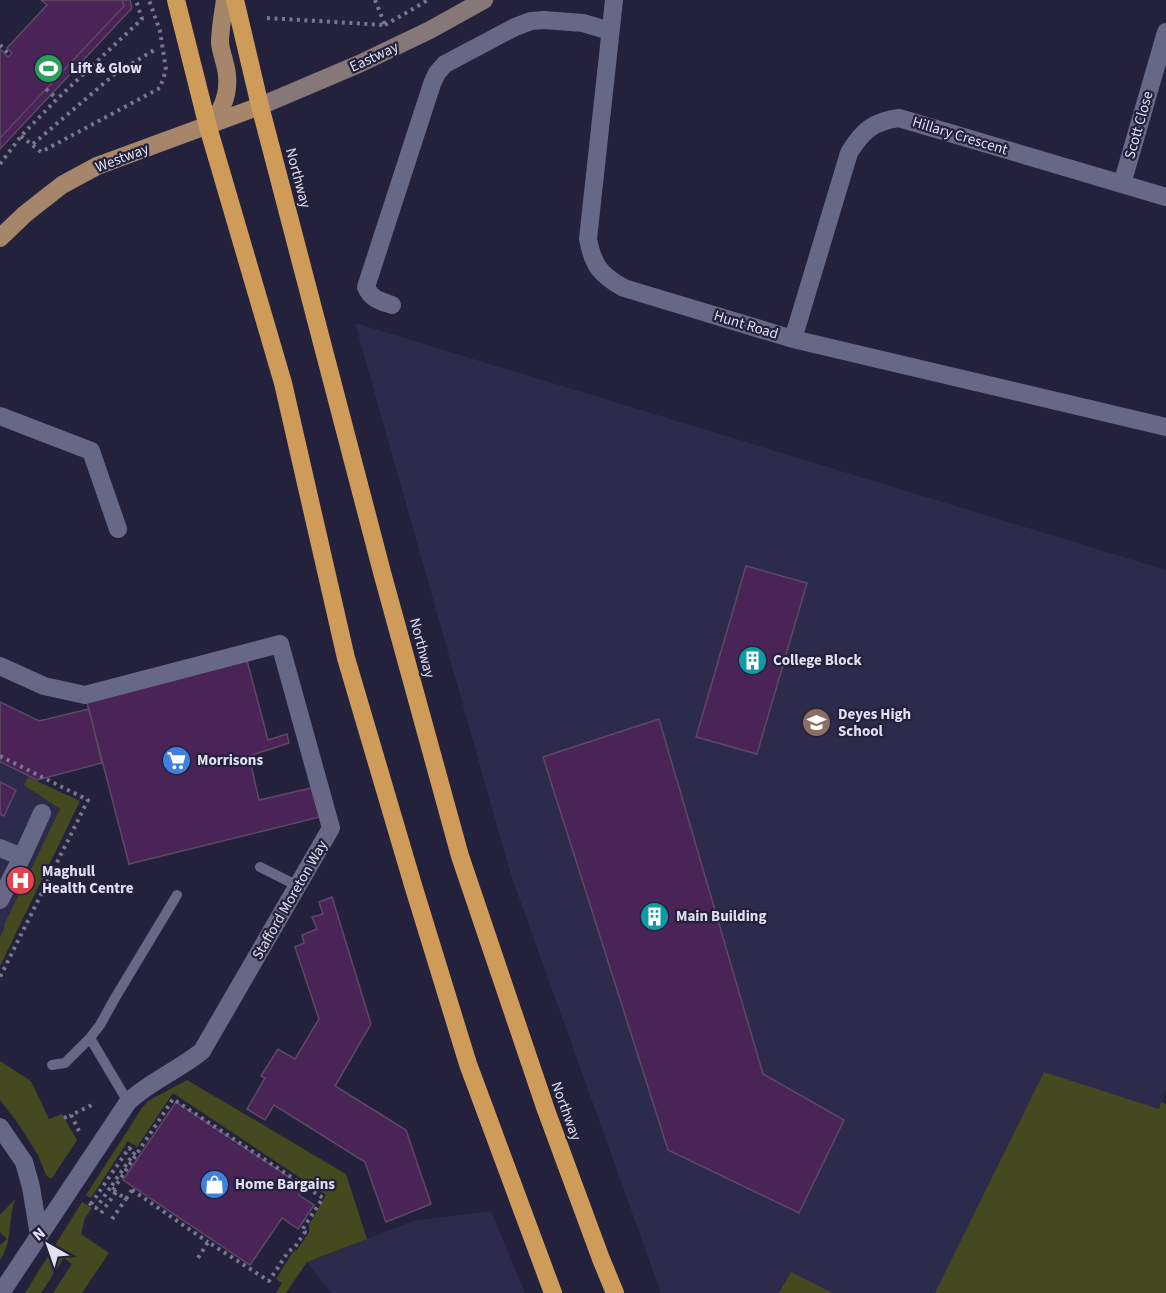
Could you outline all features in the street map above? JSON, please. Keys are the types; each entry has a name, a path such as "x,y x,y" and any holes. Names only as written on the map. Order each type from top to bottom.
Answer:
{"highway":[{"path":"176,0 208,127 283,383 346,658 468,1064 553,1293"},
{"name":"Northway","path":"235,0 260,106 383,576 460,856 546,1110 615,1293"}],"main road":[{"path":"208,127 223,106 227,92 227,76 220,43 225,0"},
{"name":"Westway","path":"0,238 25,214 62,185 97,166 260,106"}],"street":[{"name":"Eastway","path":"260,106 359,64 430,30 484,0"},
{"name":"Hunt Road","path":"614,0 588,239 591,255 598,269 609,280 624,288 793,339 1166,428"},
{"path":"392,305 375,300 366,287 437,73 445,64 531,21 583,23 610,31"},
{"name":"Scott Close","path":"1122,184 1166,32"},
{"name":"Hillary Crescent","path":"793,339 849,153 857,139 885,120 899,118 1166,197"},
{"path":"0,416 91,451 118,529"},
{"name":"Stafford Moreton Way","path":"0,666 44,686 85,695 280,644 331,828 202,1051 190,1061 139,1091 128,1102 1,1293"},
{"path":"0,900 42,813"},
{"path":"0,848 22,857"},
{"path":"0,1127 24,1162 31,1186 39,1236"}],"lane":[{"path":"260,867 298,886"},
{"path":"52,1065 65,1063 100,1025 177,895"},
{"path":"90,1038 128,1102"}],"path":[{"path":"0,164 21,136 57,99 142,19 136,0"},
{"path":"21,136 41,153 160,88 166,70 160,32 149,0"},
{"path":"375,0 385,25"},
{"path":"267,18 385,25 428,0"},
{"path":"0,45 10,55"},
{"path":"33,144 116,73 156,49"},
{"path":"46,89 57,99"},
{"path":"86,1200 96,1208 113,1190 173,1098 323,1198 302,1230 305,1232 295,1247 288,1252 269,1281 208,1242 133,1189 112,1219"},
{"path":"64,1118 76,1110 92,1105"},
{"path":"71,1115 79,1131"},
{"path":"91,1204 129,1148 135,1152 101,1213"},
{"path":"113,1190 126,1198"},
{"path":"198,1258 208,1242"}],"shaded area":[{"name":"Deyes High School","path":"355,323 1166,570 1166,1089 1162,1102 1166,1104 1166,1293 661,1293 511,875"},
{"name":"Maghull Health Centre","path":"0,764 80,801 0,966"},
{"path":"491,1211 525,1293 331,1293 307,1262 413,1221"}],"green space":[{"path":"28,777 80,801 0,966 0,937 4,925 60,809 24,785"},
{"path":"0,1061 31,1081 49,1119 62,1114 77,1140 52,1178 46,1175 38,1155 0,1100"},
{"path":"1044,1072 1159,1109 1161,1102 1166,1104 1166,1293 935,1293"},
{"path":"187,1080 346,1174 367,1239 307,1262 286,1293 276,1293 282,1283 276,1279 309,1232 309,1225 326,1195 173,1093 137,1147 128,1141 91,1198 86,1195 148,1101"},
{"path":"15,1199 9,1238 0,1260 0,1245 7,1239 0,1232 0,1215"},
{"path":"82,1202 92,1208 85,1218 81,1234 109,1253 82,1293 53,1293 72,1264 64,1258 41,1293 25,1293"},
{"path":"791,1272 833,1293 779,1293"}],"building":[{"path":"41,0 122,0 124,6 0,138 0,49 8,57 12,53 7,48 47,5"},
{"path":"122,0 130,0 132,8 0,149 0,138 124,6"},
{"name":"College Block","path":"746,566 807,583 757,754 696,737"},
{"name":"Morrisons","path":"245,653 268,740 287,734 289,743 249,756 259,800 320,786 328,815 129,864 85,695"},
{"path":"0,702 39,721 89,709 102,763 37,780 0,762"},
{"name":"Main Building","path":"659,719 763,1074 844,1120 799,1213 668,1150 543,757"},
{"path":"0,782 16,790 4,816 0,814"},
{"path":"332,897 371,1024 335,1086 406,1130 431,1204 386,1222 365,1162 274,1105 265,1120 247,1109 265,1078 261,1076 278,1049 295,1059 319,1019 295,947 304,943 302,935 317,929 312,917 323,914 319,902"},
{"name":"Home Bargains","path":"176,1102 304,1187 299,1195 314,1205 298,1229 282,1218 250,1265 123,1180"}],"place":[{"name":"Lift & Glow","path":"49,68"},
{"name":"College Block","path":"752,660"},
{"name":"Deyes High School","path":"817,723"},
{"name":"Morrisons","path":"176,760"},
{"name":"Maghull Health Centre","path":"21,880"},
{"name":"Main Building","path":"655,916"},
{"name":"Home Bargains","path":"214,1184"}]}
